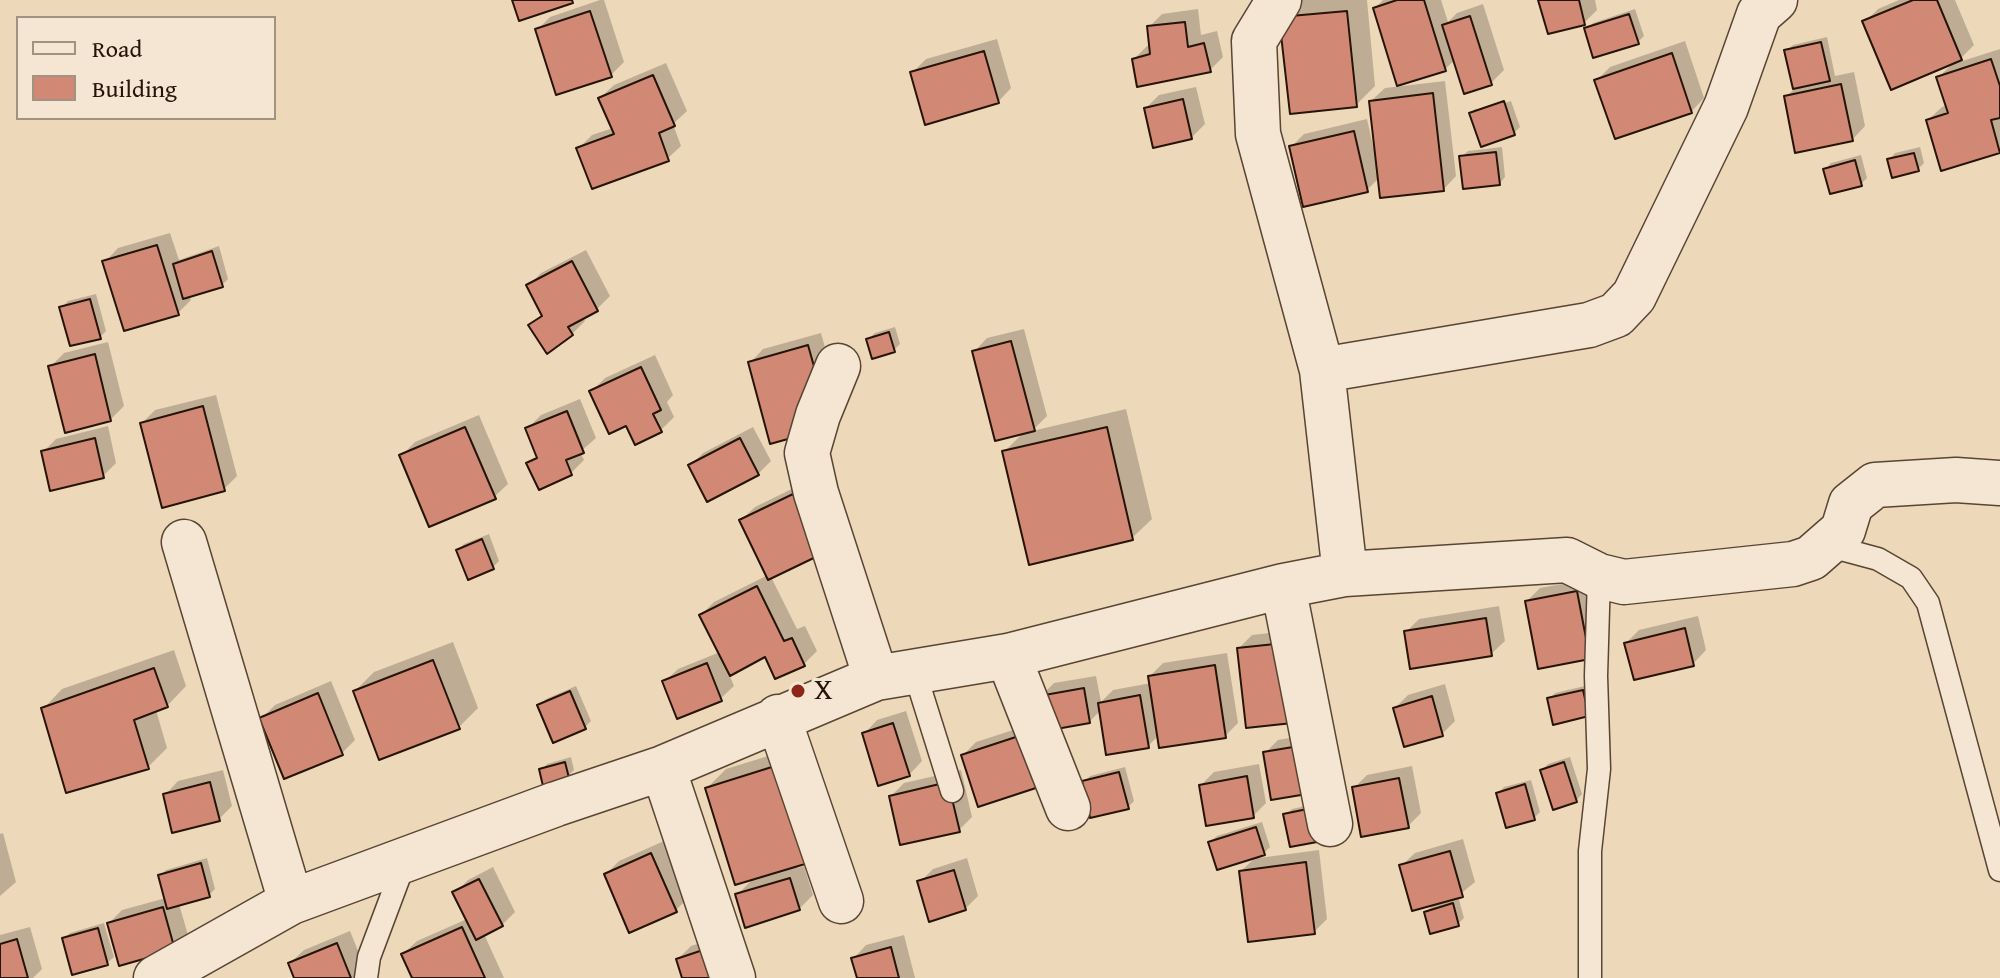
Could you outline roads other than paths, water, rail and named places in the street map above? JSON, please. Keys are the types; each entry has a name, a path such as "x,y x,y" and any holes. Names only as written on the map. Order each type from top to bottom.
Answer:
{"street":[{"path":"1279,0 1254,41 1258,134 1322,370 1345,574"},
{"path":"1322,370 1589,325 1616,315 1634,296 1726,107 1759,14 1775,0"},
{"path":"838,366 807,453 816,493 896,675"},
{"path":"156,978 291,902 663,768 778,717 896,675 1008,656 1283,586 1345,574 1567,560 1599,576 1624,582 1793,564 1811,558 1843,530 1851,504 1875,485 1956,480 2000,483"},
{"path":"184,542 291,902"},
{"path":"1283,586 1330,824"},
{"path":"1008,656 1068,808"},
{"path":"778,717 841,901"},
{"path":"663,768 733,978"}],"lane":[{"path":"1826,545 1878,559 1911,578 1928,603 2000,870"},
{"path":"1590,978 1590,851 1599,769 1596,676 1599,576"},
{"path":"896,675 952,791"},
{"path":"366,978 369,957 405,861"}],"place":[{"name":"X","path":"798,691"}]}
